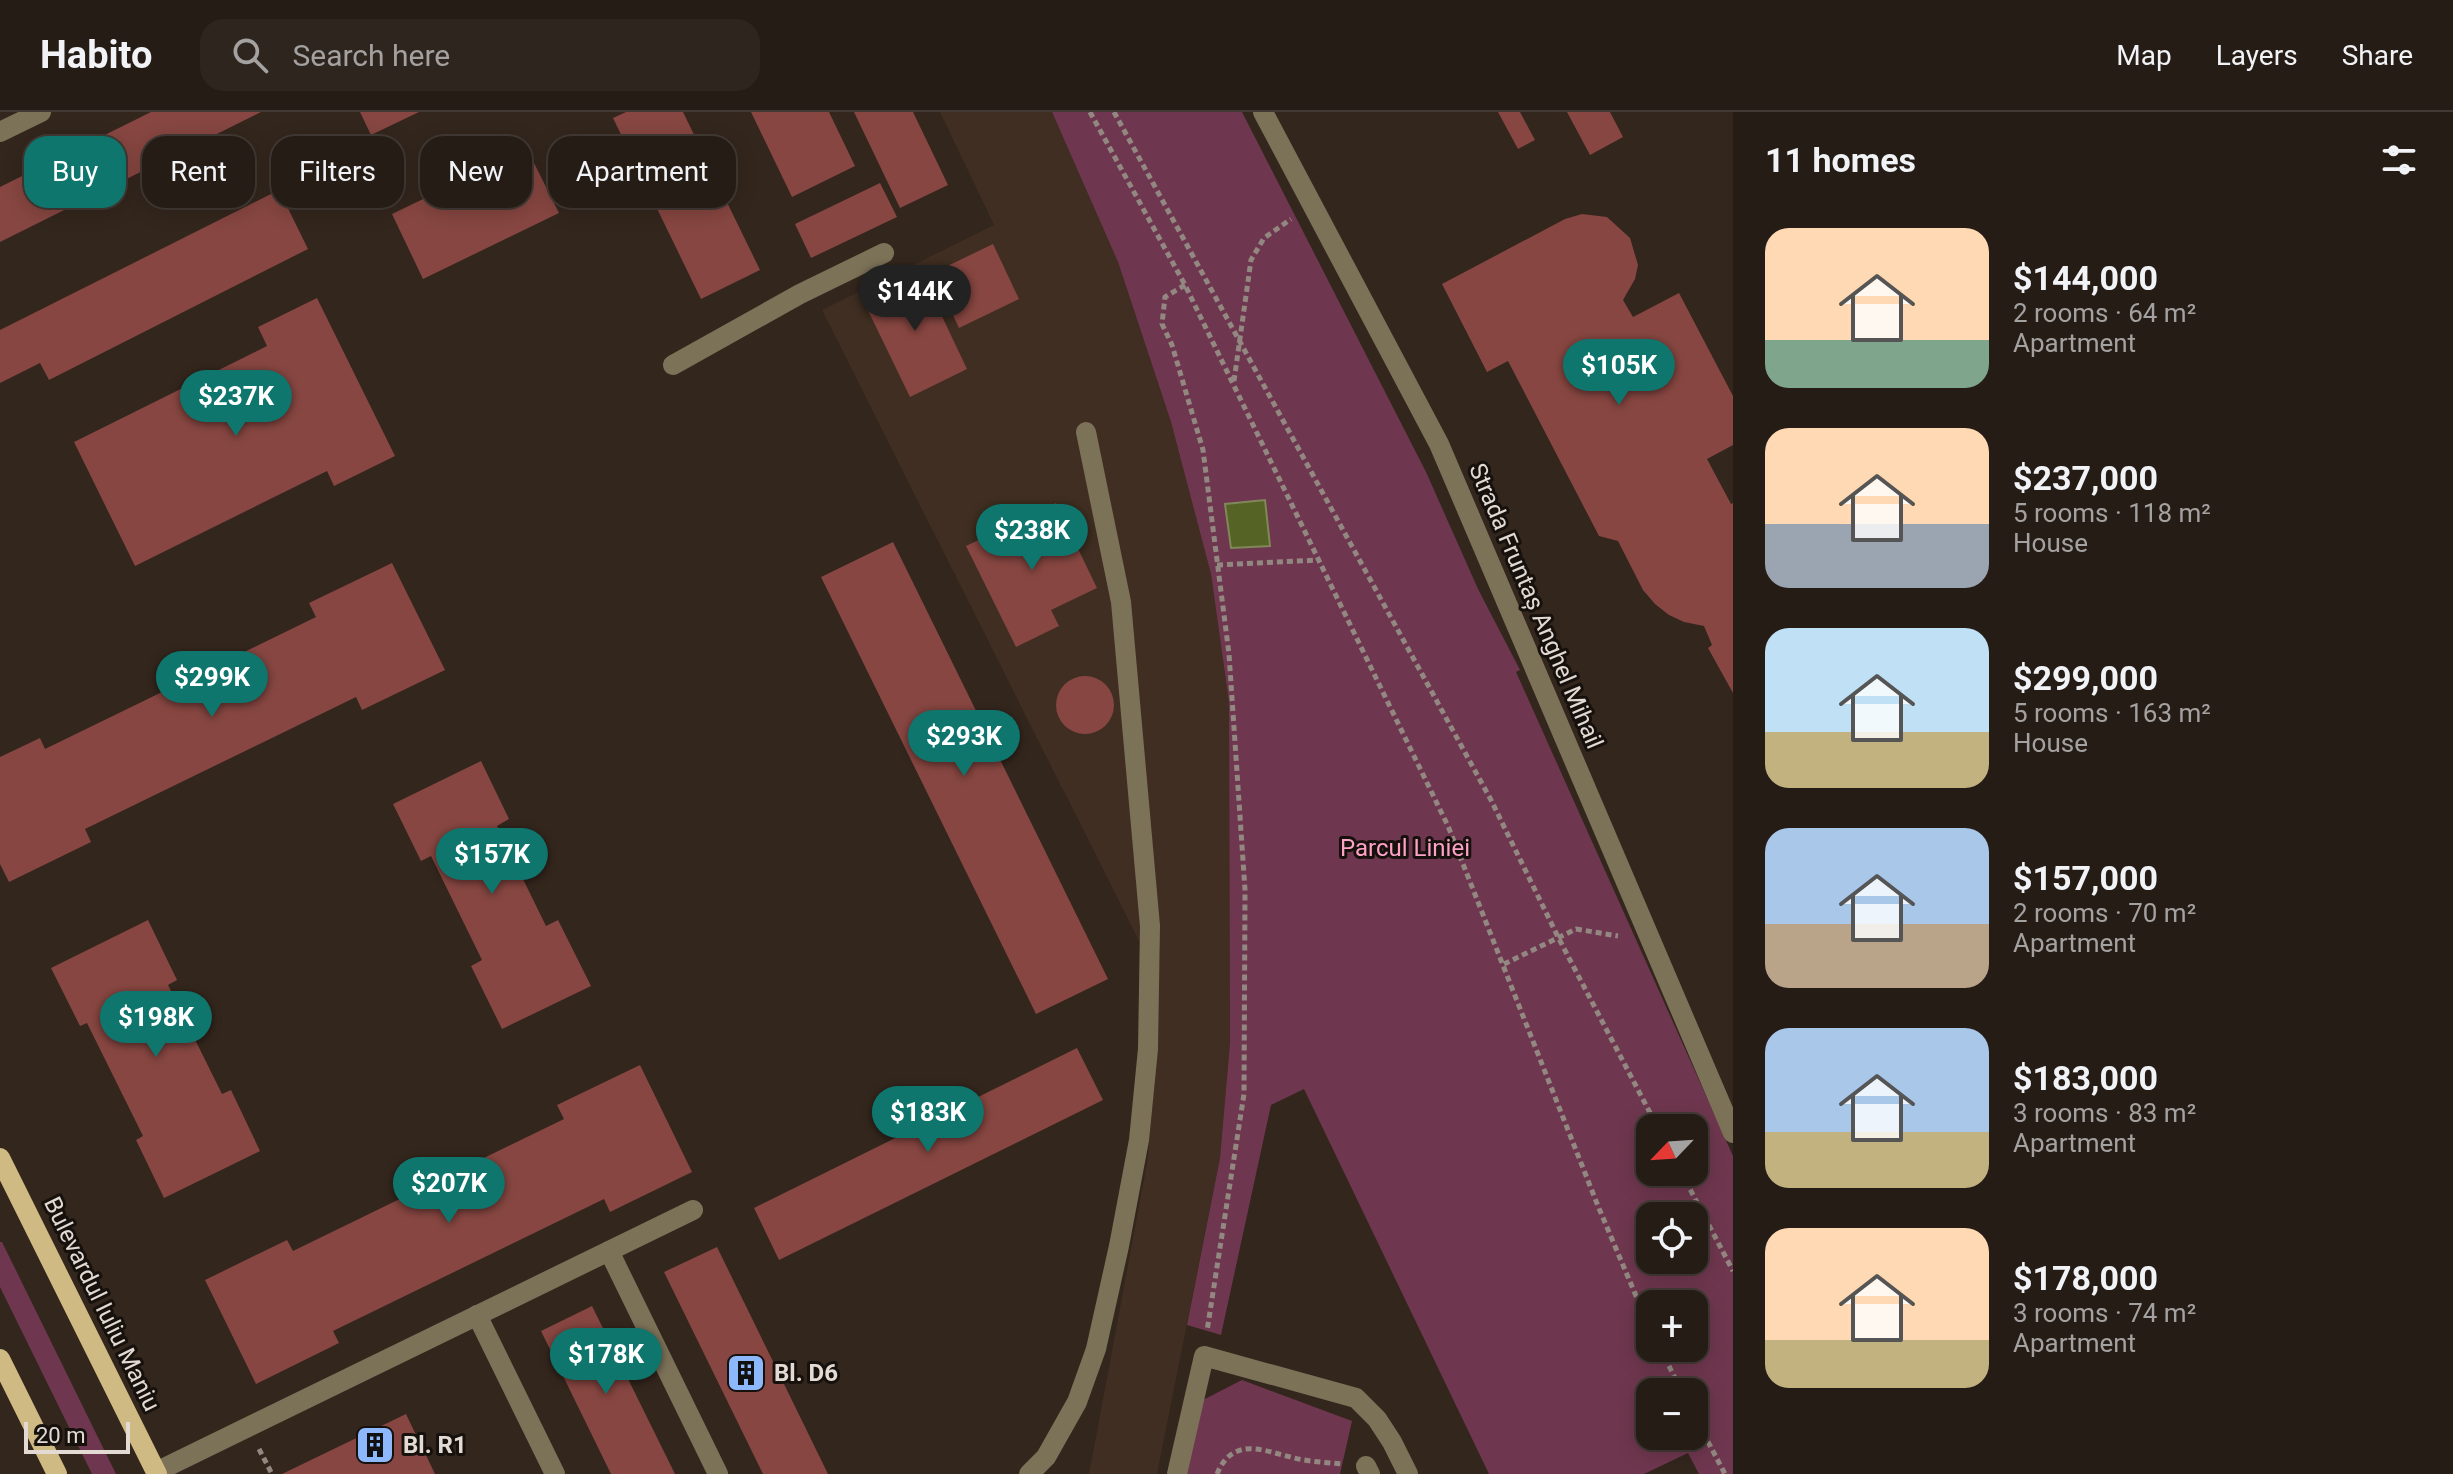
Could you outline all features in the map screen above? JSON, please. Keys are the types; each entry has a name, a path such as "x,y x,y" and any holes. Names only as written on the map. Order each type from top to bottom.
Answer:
{"main road":[{"name":"Bulevardul Iuliu Maniu","path":"2,1165 157,1473"},
{"path":"0,1359 57,1474"}],"street":[{"path":"0,132 41,112"},
{"name":"Strada Fruntaș Anghel Mihail","path":"1263,112 1439,444 1733,1133"},
{"path":"673,365 800,294 884,253"},
{"path":"1029,1474 1046,1457 1077,1402 1096,1349 1139,1140 1148,1049 1150,926 1121,602 1086,432"},
{"path":"157,1473 693,1210"},
{"path":"609,1251 718,1474"},
{"path":"477,1315 555,1474"},
{"path":"1177,1474 1204,1356 1356,1398 1377,1419 1408,1474"}],"path":[{"path":"1090,112 1185,285 1448,826 1636,1296"},
{"path":"1114,112 1491,800 1651,1114"},
{"path":"1234,384 1254,253 1271,231 1313,206"},
{"path":"1185,285 1165,297 1162,324 1172,345 1198,428 1229,654 1245,890 1244,1094 1204,1356"},
{"path":"1217,565 1320,560"},
{"path":"1504,964 1580,929 1651,942"},
{"path":"1688,1186 1733,1271"},
{"path":"1708,1442 1725,1474"},
{"path":"1217,1474 1221,1464 1234,1451 1256,1448 1303,1460 1368,1470"}],"shaded area":[{"path":"940,112 1052,112 1118,262 1171,422 1211,574 1229,702 1230,1043 1220,1158 1157,1474 1089,1474 1148,1158 1160,949 1142,947 822,310 994,225"},
{"path":"1265,500 1270,546 1231,548 1225,504"}],"green space":[{"name":"Parcul Liniei","path":"1052,112 1242,112 1426,472 1478,589 1520,670 1516,672 1733,1156 1733,1474 1699,1474 1688,1453 1644,1474 1489,1474 1304,1089 1271,1105 1221,1335 1187,1325 1220,1158 1230,1043 1229,702 1211,574 1171,422 1118,262"},
{"path":"0,1242 116,1474 92,1474 0,1287"},
{"path":"1242,1380 1352,1421 1340,1474 1186,1474 1199,1402"}],"building":[{"path":"151,112 261,112 213,136 142,136 142,171 126,179 126,136 103,136"},
{"path":"360,112 419,112 371,135"},
{"path":"626,112 683,112 695,136 622,136 613,118"},
{"path":"751,112 829,112 855,166 792,197"},
{"path":"854,112 913,112 948,185 900,208"},
{"path":"1498,112 1520,112 1535,140 1518,149"},
{"path":"1567,112 1610,112 1623,137 1590,155"},
{"path":"532,159 548,191 548,208 556,208 559,213 423,279 392,214 420,201 420,208 532,208"},
{"path":"24,175 24,208 68,208 0,242 0,187"},
{"path":"880,183 897,217 811,258 795,224"},
{"path":"271,194 271,208 288,208 308,249 49,380 40,363 0,383 0,330 243,208 255,208 255,202"},
{"path":"657,208 730,208 760,270 701,299"},
{"path":"1582,214 1607,217 1630,238 1638,265 1635,279 1623,300 1633,317 1679,293 1733,396 1733,445 1707,459 1733,503 1733,693 1708,648 1712,645 1704,626 1684,622 1655,604 1643,590 1618,541 1599,536 1508,361 1487,372 1442,284 1565,219"},
{"path":"993,244 1019,299 959,328 933,273"},
{"path":"920,270 967,369 910,397 862,298"},
{"path":"317,298 395,456 334,486 327,471 135,566 74,442 267,346 258,327"},
{"path":"1056,503 1097,588 1051,610 1059,626 1016,647 966,546"},
{"path":"893,542 1108,979 1036,1014 821,577"},
{"path":"392,563 445,670 362,710 356,697 85,829 91,842 9,882 0,864 0,757 40,738 45,749 316,617 309,603"},
{"path":"1085,676 1105,685 1114,705 1105,725 1085,734 1065,725 1056,705 1065,685"},
{"path":"481,761 509,819 497,826 546,926 558,920 591,986 502,1029 471,966 482,960 431,856 421,861 393,804"},
{"path":"148,920 177,980 168,985 222,1094 231,1090 260,1151 164,1198 136,1140 143,1136 87,1023 80,1026 51,968"},
{"path":"1077,1048 1103,1100 779,1260 754,1208"},
{"path":"640,1065 692,1172 610,1212 604,1199 333,1331 339,1343 256,1384 205,1280 287,1240 293,1251 564,1119 557,1105"},
{"name":"Bl. D6","path":"717,1247 828,1474 763,1474 664,1272"},
{"path":"592,1306 675,1474 611,1474 541,1331"},
{"name":"Bl. R1","path":"406,1414 416,1435 405,1440 412,1454 423,1449 435,1474 282,1474"}],"place":[{"name":"Bl. D6","path":"746,1373"},
{"name":"Bl. R1","path":"375,1445"}]}
